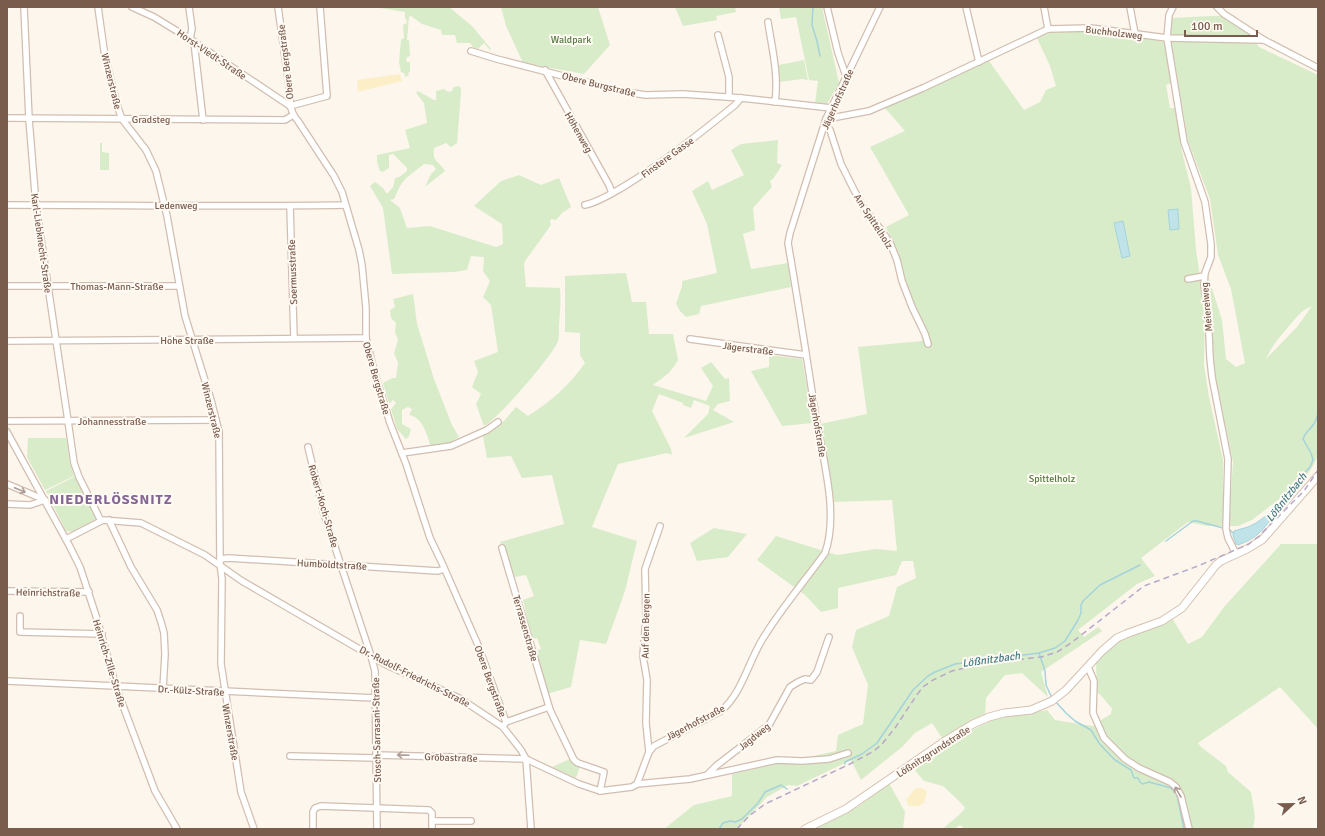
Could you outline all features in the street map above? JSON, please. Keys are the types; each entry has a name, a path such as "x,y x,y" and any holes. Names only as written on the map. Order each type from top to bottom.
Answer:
{"street":[{"name":"Karl-Liebknecht-Straße","path":"24,7 29,119 36,205 74,463 79,477 101,521"},
{"name":"Winzerstraße","path":"98,7 106,63 118,108 122,119 146,150 153,164 164,205 185,316 191,340 211,400 220,437 220,562 222,579 221,664 224,692 241,792 254,829"},
{"name":"Horst-Viedt-Straße","path":"132,7 154,17 192,40 290,106"},
{"path":"190,7 192,40 203,120"},
{"name":"Obere Bergstraße","path":"278,7 290,93 290,106 293,115 334,176 342,192 355,237 362,265 366,308 366,338 374,371 390,423 402,453 427,530 478,645 505,725"},
{"path":"290,106 327,96 320,7"},
{"path":"827,7 838,53 845,73 848,75"},
{"name":"Jägerhofstraße","path":"637,784 649,752 654,746 662,740 721,711 729,704 736,694 761,641 825,554 829,538 830,506 828,485 788,243 831,108 880,7"},
{"path":"966,7 979,62"},
{"path":"1044,7 1048,29"},
{"path":"1130,7 1135,34"},
{"name":"Meiereiweg","path":"1173,7 1169,16 1167,38 1184,142 1205,202 1211,250 1211,257 1204,276 1208,312 1210,358 1212,377 1228,459 1226,529 1228,538 1236,554"},
{"path":"1217,7 1224,14 1264,40"},
{"path":"768,22 777,77 775,102"},
{"name":"Buchholzweg","path":"826,121 869,111 979,62 1048,29 1092,28 1167,38 1264,40 1318,68"},
{"path":"718,36 729,77 729,97"},
{"name":"Obere Burgstraße","path":"471,51 515,64 545,70 625,92 646,95 683,94 729,97 831,108"},
{"name":"Höhenweg","path":"545,70 612,193"},
{"name":"Finstere Gasse","path":"585,205 598,202 642,176 677,152 735,105 741,98"},
{"name":"Gradsteg","path":"7,118 285,120 293,115"},
{"name":"Am Spittelholz","path":"826,121 841,164 852,188 863,207 891,245 897,260 902,281 928,344"},
{"name":"Ledenweg","path":"7,205 345,205"},
{"name":"Soermusstraße","path":"290,206 294,338"},
{"path":"1188,279 1204,276"},
{"name":"Thomas-Mann-Straße","path":"7,286 179,286"},
{"name":"Hohe Straße","path":"7,341 366,338"},
{"name":"Jägerstraße","path":"690,339 806,355"},
{"name":"Johannesstraße","path":"7,422 216,420"},
{"path":"402,453 451,446 487,430 498,422"},
{"path":"7,432 45,500"},
{"name":"Robert-Koch-Straße","path":"308,448 324,514 341,565"},
{"name":"Lößnitzgrundstraße","path":"805,829 846,809 946,741 974,724 1004,713 1031,710 1054,700 1066,690 1102,651 1117,638 1162,621 1182,608 1216,565 1262,540 1318,476"},
{"path":"7,484 45,500"},
{"path":"7,504 30,505 45,500"},
{"name":"Heinrich-Zille-Straße","path":"45,500 80,567 102,634 116,687 155,791 177,829"},
{"path":"109,520 131,567 157,610 161,622 164,633 165,654 163,689"},
{"path":"66,539 101,521"},
{"name":"Dr.-Rudolf-Friedrichs-Straße","path":"101,521 141,522 220,562 242,581 343,638 371,656 461,699 505,725 522,750 526,759"},
{"name":"Auf den Bergen","path":"649,752 646,723 647,680 643,656 646,618 645,569 660,526"},
{"name":"Terrassenstraße","path":"502,548 549,707 574,760 578,763 604,772 600,790"},
{"name":"Humboldtstraße","path":"220,562 228,558 438,571 444,569"},
{"name":"Stosch-Sarrasani-Straße","path":"341,565 375,671 377,829"},
{"name":"Heinrichstraße","path":"7,591 89,592"},
{"path":"20,616 20,632 102,634"},
{"name":"Jagdweg","path":"708,775 716,766 769,725 790,687 805,679 811,680 817,672 829,637"},
{"path":"1088,667 1094,682 1093,714 1104,738 1116,751 1138,768 1170,782 1176,787 1181,796 1188,829"},
{"name":"Dr.-Külz-Straße","path":"7,681 375,698"},
{"path":"505,725 549,707"},
{"path":"531,829 526,759 579,784 600,790 632,787 637,784 690,779 777,760 802,762 829,759 848,753"},
{"name":"Gröbastraße","path":"290,756 526,759"},
{"path":"313,829 313,812 318,806 430,810 433,821 432,829"},
{"path":"433,821 471,821"}],"green space":[{"path":"449,7 472,26 491,49 490,50 484,43 478,49 474,48 470,43 457,43 455,35 442,35 441,30 422,24 411,16 409,17 407,40 409,40 410,56 406,59 407,62 410,62 410,72 408,73 409,75 405,77 404,73 401,72 399,62 401,40 404,38 403,25 407,23 405,12 380,8"},
{"name":"Waldpark","path":"501,7 598,7 610,45 584,74 523,63 506,26"},
{"path":"675,7 735,7 736,12 716,16 717,20 683,26"},
{"path":"779,7 822,7 839,83 827,104 815,103 818,81 809,80 796,17 781,19"},
{"path":"1234,15 1259,47 1318,75 1318,455 1304,480 1252,520 1238,526 1229,526 1233,462 1213,365 1213,315 1205,279 1209,279 1222,320 1226,359 1236,367 1245,363 1231,289 1218,255 1210,199 1188,141 1172,45 1170,18","holes":["1312,306 1297,327 1266,359 1276,341 1302,312"]},
{"name":"Spittelholz","path":"1089,29 1164,42 1171,83 1166,85 1170,108 1175,108 1182,152 1191,188 1196,250 1205,311 1204,365 1209,397 1223,460 1223,526 1207,526 1188,522 1141,558 1155,576 1137,584 1078,630 1084,637 1098,627 1102,631 1041,672 1048,697 1022,673 1005,675 986,698 985,716 942,738 932,723 915,733 902,747 861,780 851,760 797,786 788,785 767,797 737,829 664,829 694,805 732,796 732,774 836,751 838,735 863,724 868,685 852,647 856,630 889,616 897,587 916,578 913,561 902,561 896,575 838,588 838,608 821,612 805,595 757,560 776,536 837,555 876,549 897,551 892,500 834,502 820,424 867,414 858,347 922,341 924,338 898,279 893,257 899,254 886,227 909,215 870,147 905,131 884,107 989,61 1024,110 1040,102 1046,90 1056,86 1050,66 1037,38 1051,32"},
{"path":"804,60 808,80 802,79 779,82 779,65"},
{"path":"459,86 461,88 461,93 457,143 451,147 446,143 434,148 435,159 445,171 425,187 431,174 436,169 433,165 424,164 406,178 400,186 394,199 390,200 400,208 407,228 430,226 496,247 503,244 502,224 474,206 501,181 519,175 541,185 559,178 571,207 562,213 556,220 551,219 551,225 524,264 526,287 560,288 558,341 525,386 501,412 484,426 476,404 481,394 472,387 478,372 474,361 498,352 491,305 483,297 490,281 483,271 484,257 471,256 467,270 454,272 392,274 383,208 370,186 375,182 383,188 387,194 393,187 395,178 407,171 407,168 393,154 389,155 389,168 383,172 380,171 377,162 377,155 410,148 405,130 427,123 424,103 416,93 418,91 436,100 436,91 444,89 448,92 452,91 454,87"},
{"path":"778,140 777,163 782,165 770,181 772,187 753,208 755,230 743,234 751,269 788,263 791,287 701,306 699,314 686,317 676,304 682,286 682,281 717,273 707,224 692,191 708,181 712,190 744,175 731,150 741,144"},
{"path":"100,143 102,143 102,152 109,153 109,170 100,170"},
{"path":"626,273 632,302 646,302 649,334 673,334 678,360 670,372 653,385 706,401 713,386 701,368 711,362 725,379 729,378 730,401 718,404 713,410 734,422 684,438 708,414 710,406 694,400 691,408 683,405 683,403 659,394 652,411 671,449 672,455 667,453 618,464 592,527 637,541 625,591 606,644 580,640 571,687 547,694 536,651 541,649 537,638 532,639 523,600 534,596 526,575 515,577 500,542 564,524 552,475 522,478 511,456 487,458 483,436 504,421 516,407 528,416 536,411 566,386 585,363 580,355 580,333 565,332 565,276"},
{"path":"413,294 417,324 434,379 452,425 459,437 449,443 431,447 424,427 418,419 409,415 412,409 408,407 402,410 402,424 411,429 409,436 406,439 397,429 391,409 396,403 393,400 389,404 383,383 392,378 396,378 398,363 394,353 398,340 395,332 396,323 391,318 390,310 395,307 393,299"},
{"path":"769,355 802,359 813,423 782,426 751,371 769,367"},
{"path":"28,438 66,438 70,463 74,476 45,490 27,457"},
{"path":"76,476 98,518 73,532 66,531 46,491"},
{"path":"714,528 747,534 728,557 697,561 690,543"},
{"path":"1281,544 1318,544 1318,729 1280,687 1198,743 1226,766 1228,772 1251,792 1255,817 1253,829 965,829 960,825 954,829 943,829 965,808 943,786 924,781 912,767 970,731 995,719 1047,710 1055,720 1093,726 1111,714 1112,708 1097,692 1096,661 1118,641 1172,618 1188,644 1202,637 1224,607"},
{"path":"572,758 580,766 576,778 552,767"},
{"path":"889,783 905,812 903,829 813,829 859,806"}],"sand":[{"path":"400,74 402,81 358,92 357,80"},
{"path":"917,788 927,791 924,803 918,806 909,806 906,800"}],"water":[{"path":"1178,209 1179,229 1170,230 1168,210"},
{"path":"1123,221 1130,256 1122,258 1114,223"},
{"path":"1273,511 1275,513 1256,536 1238,545 1236,544 1233,536 1234,531 1256,523"}],"waterway":[{"path":"813,7 812,25 820,56"},
{"name":"Lößnitzbach","path":"1274,512 1287,492 1310,467 1313,460 1311,453 1303,439 1315,422 1318,413"},
{"name":"Lößnitzbach","path":"1166,541 1193,521 1223,528"},
{"name":"Lößnitzbach","path":"1230,530 1233,533"},
{"name":"Lößnitzbach","path":"845,764 845,762 862,754 877,743 913,690 928,676 955,664 1039,653 1055,648 1065,641 1078,620 1083,601 1100,585 1140,565"},
{"path":"1039,653 1045,671 1046,685 1052,698"},
{"path":"1055,701 1075,721 1091,730 1099,743 1109,754 1115,760 1131,770 1134,778 1138,778 1143,784 1149,782 1171,788 1177,795 1184,829"},
{"name":"Lößnitzbach","path":"719,829 723,823 730,821 735,822 742,819 758,803 765,792 781,785 787,789"}],"railway":[{"path":"737,829 749,816 765,804 874,751 895,728 923,687 933,680 952,671 969,667 1041,657 1057,652 1071,643 1144,586 1198,566 1249,544 1304,491 1318,470"}],"district":[{"name":"NIEDERLÖSSNITZ","path":"111,499"}]}
